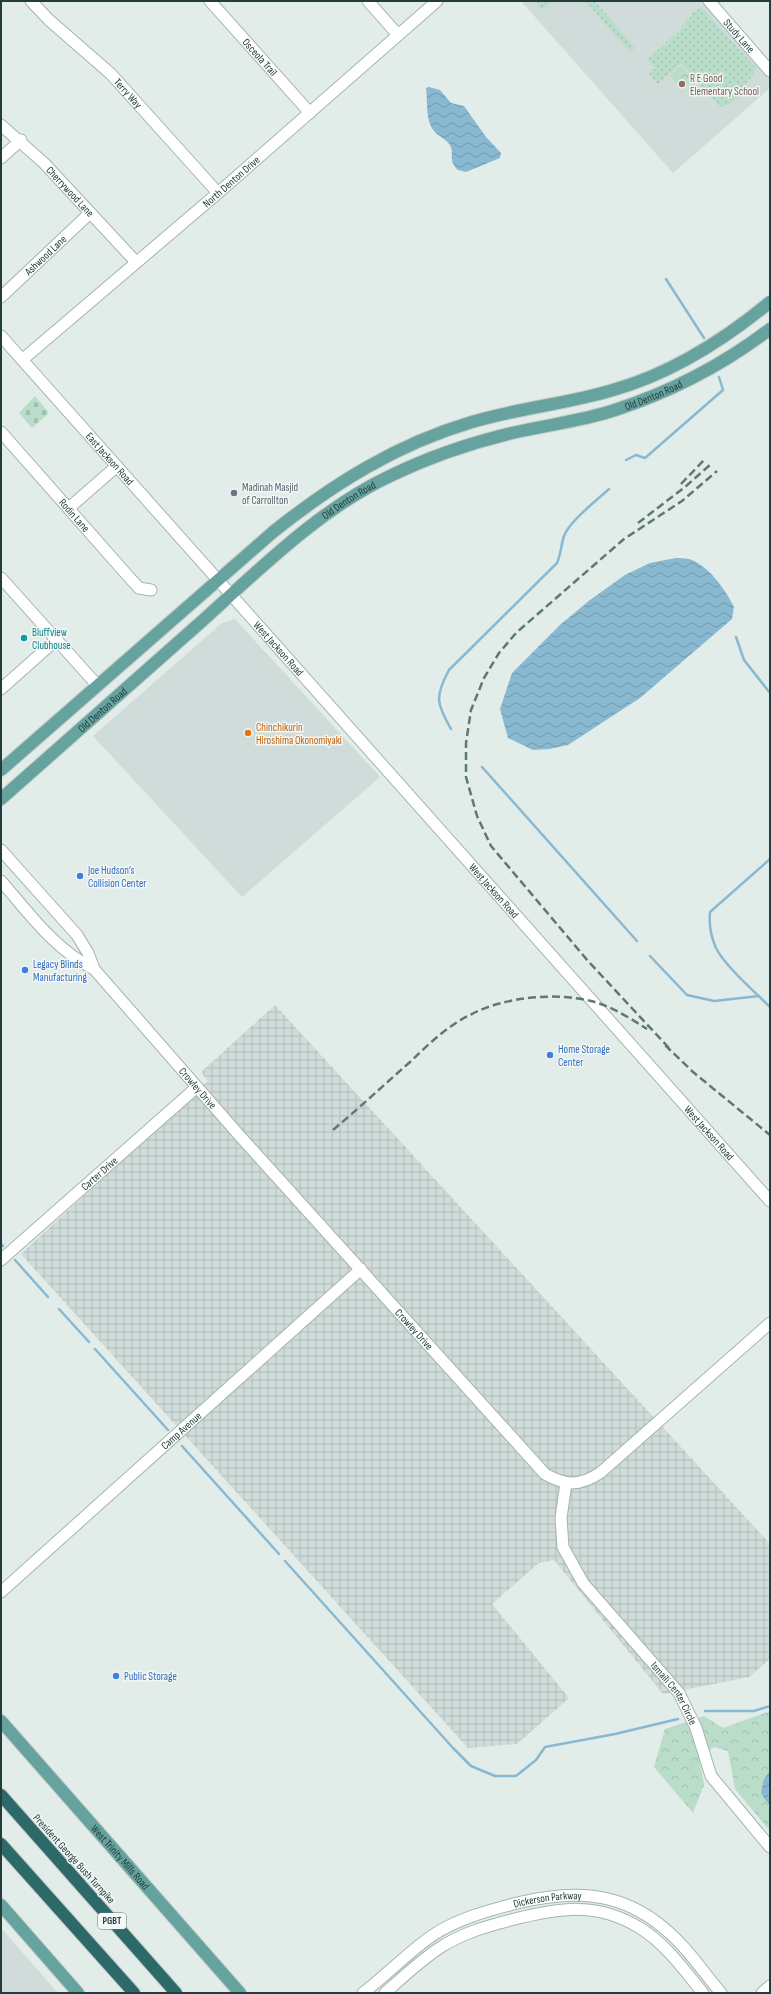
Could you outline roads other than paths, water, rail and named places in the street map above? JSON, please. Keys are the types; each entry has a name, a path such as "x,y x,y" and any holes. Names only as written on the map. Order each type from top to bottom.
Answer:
{"highway":[{"name":"President George Bush Turnpike","path":"1,1796 176,1993"},
{"name":"PGBT","path":"1,1844 134,1993"}],"main road":[{"name":"Old Denton Road","path":"1,770 273,532 308,504 372,463 419,440 473,421 581,398 614,390 644,380 678,363 735,329 770,302"},
{"name":"Old Denton Road","path":"1,799 300,535 332,510 389,477 457,448 616,410 665,390 724,361 770,329"},
{"path":"581,398 585,418"},
{"name":"West Trinity Mills Road","path":"1,1721 240,1993"},
{"path":"1,1905 78,1993"}],"street":[{"name":"Terry Way","path":"31,1 53,24 111,74 218,193"},
{"name":"Osceola Trail","path":"210,1 310,113"},
{"path":"368,1 398,35"},
{"name":"North Denton Drive","path":"22,360 218,193 437,1"},
{"name":"Study Lane","path":"709,1 770,71"},
{"name":"Cherrywood Lane","path":"1,125 20,140 44,163 136,262"},
{"path":"1,158 20,140"},
{"name":"Ashwood Lane","path":"1,297 90,213"},
{"name":"East Jackson Road","path":"1,336 218,580"},
{"name":"Rodin Lane","path":"2,432 139,588 151,590"},
{"path":"69,508 117,466"},
{"path":"1,578 98,686"},
{"name":"West Jackson Road","path":"218,580 770,1201"},
{"path":"1,689 56,640"},
{"name":"Crowley Drive","path":"1,850 77,935 88,952 94,970"},
{"name":"Crowley Drive","path":"1,881 61,949 94,970 197,1087 470,1389 536,1465 545,1474 555,1480 566,1483 587,1482 600,1474 770,1323"},
{"name":"Carter Drive","path":"1,1260 197,1087"},
{"name":"Camp Avenue","path":"1,1592 361,1269"},
{"name":"Ismaili Center Circle","path":"566,1483 561,1518 563,1547 583,1584 679,1693 696,1728 711,1776 770,1847"},
{"name":"Dickerson Parkway","path":"363,1993 434,1935 457,1922 501,1907 550,1896 570,1894 611,1899 634,1909 666,1929 721,1993"},
{"path":"501,1907 507,1921"},
{"name":"Dickerson Parkway","path":"385,1993 441,1947 480,1928 552,1910 571,1909 597,1911 627,1921 651,1936 669,1952 704,1993"},
{"path":"627,1921 634,1909"},
{"path":"474,1915 480,1928"},
{"path":"434,1935 441,1947"},
{"path":"762,1993 770,1986"}],"water":[{"path":"429,87 440,90 451,103 464,106 486,137 501,153 500,158 466,172 458,170 452,160 450,145 431,127 427,110 426,88"},
{"path":"676,558 696,562 716,579 734,607 732,619 640,698 568,745 549,749 533,750 508,738 500,709 512,673 561,624 590,600 625,575 650,563"},
{"path":"770,1771 770,1807 761,1793 764,1779"}],"waterway":[{"path":"666,279 704,338"},
{"path":"626,460 636,455 645,458 723,390 719,377"},
{"path":"451,729 442,712 439,700 441,687 449,670 557,563 564,536 571,524 609,489"},
{"path":"736,637 744,660 770,693"},
{"path":"482,767 637,941"},
{"path":"770,859 710,912 713,939 720,955 733,971 770,1007"},
{"path":"650,956 687,995 714,1001 759,996"},
{"path":"15,1260 48,1297"},
{"path":"59,1309 89,1342"},
{"path":"95,1349 168,1430"},
{"path":"182,1446 279,1554"},
{"path":"285,1561 453,1748 471,1766 495,1776 516,1776 536,1760 545,1747 615,1734 678,1719"},
{"path":"705,1711 754,1711 770,1706"}],"railway":[{"path":"681,484 706,458"},
{"path":"638,523 685,487 711,464"},
{"path":"669,1048 588,961 491,846 477,816 466,777 466,743 471,710 484,678 499,653 516,633 624,539 682,501 717,471"},
{"path":"333,1130 447,1029 463,1018 485,1008 515,1000 530,998 577,998 591,1001 613,1009 647,1029"},
{"path":"665,1045 693,1072 770,1135"}],"place":[{"name":"R E Good Elementary School","path":"682,84"},
{"name":"Madinah Masjid of Carrollton","path":"234,493"},
{"name":"Bluffview Clubhouse","path":"24,638"},
{"name":"Chinchikurin Hiroshima Okonomiyaki","path":"248,733"},
{"name":"Joe Hudson’s Collision Center","path":"80,876"},
{"name":"Legacy Blinds Manufacturing","path":"25,970"},
{"name":"Home Storage Center","path":"550,1055"},
{"name":"Public Storage","path":"116,1676"}]}
